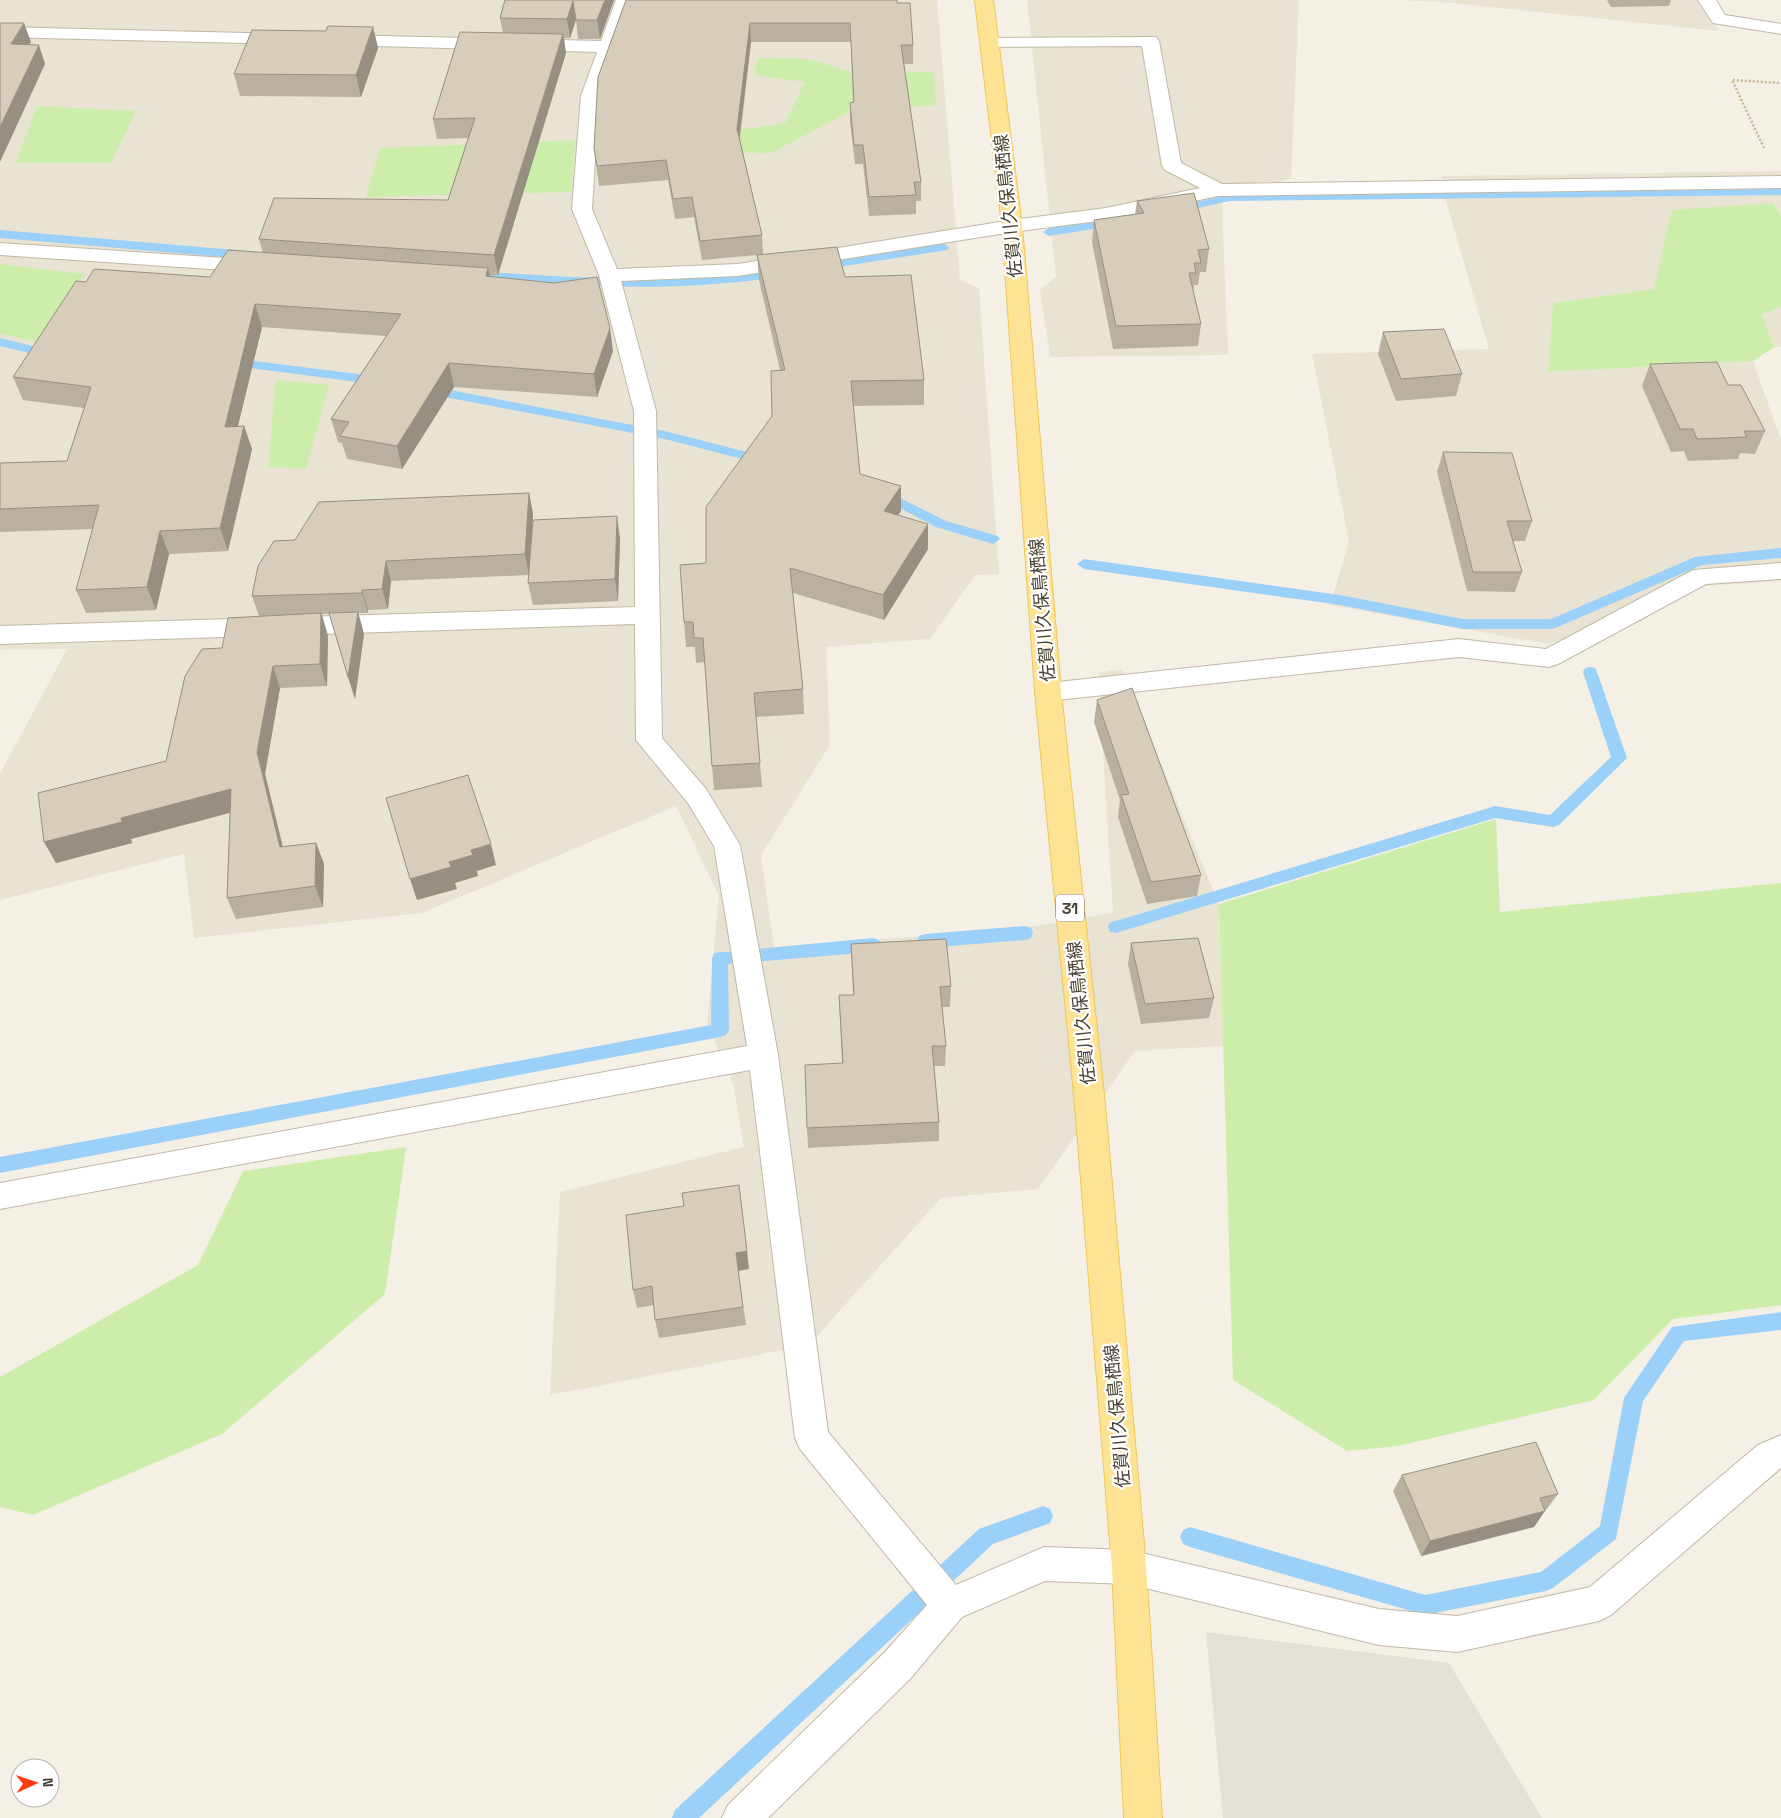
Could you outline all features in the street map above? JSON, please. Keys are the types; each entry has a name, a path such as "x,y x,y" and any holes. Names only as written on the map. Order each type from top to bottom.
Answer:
{"main road":[{"name":"佐賀川久保鳥栖線","path":"984,0 1012,226 1048,692 1090,1105 1129,1567 1143,1818"}],"street":[{"path":"625,0 590,96 582,209 644,411 649,740 697,796 727,845 764,1055 812,1438 950,1606"},
{"path":"1707,0 1719,19 1781,29"},
{"path":"0,32 608,47"},
{"path":"990,43 1150,42 1172,166 1218,190"},
{"path":"605,285 738,270 1012,226 1106,214 1218,190 1781,182"},
{"path":"0,249 277,268"},
{"path":"1048,692 1459,648 1549,658 1701,576 1781,572"},
{"path":"0,635 647,615"},
{"path":"0,1196 764,1055"},
{"path":"741,1818 897,1666 950,1606 1044,1564 1129,1567 1380,1627 1457,1634 1599,1603 1770,1456 1781,1450"}],"path":[{"path":"1781,84 1732,80 1781,182"}],"shaded area":[{"path":"0,0 937,0 960,280 979,288 999,574 975,575 930,639 826,647 830,745 761,855 774,948 1024,928 1113,913 1098,673 1122,669 1219,904 1223,1046 1135,1051 1038,1189 941,1198 809,1345 550,1395 560,1192 744,1147 734,1087 707,1022 719,896 676,806 422,913 194,938 184,854 0,900 0,774 67,649 0,650"},
{"path":"1027,0 1299,0 1291,178 1222,203 1228,355 1050,357 1040,290 1056,277"},
{"path":"1396,0 1706,0 1718,31 1442,2"},
{"path":"1781,171 1781,216 1773,203 1654,289 1553,303 1548,372 1753,361 1781,440 1781,581 1704,586 1549,644 1330,605 1349,541 1312,354 1489,349 1446,201 1441,176"},
{"path":"1781,307 1781,347 1774,347 1762,315"},
{"path":"1206,1632 1449,1663 1542,1818 1223,1818"}],"green space":[{"path":"758,58 809,59 854,73 934,72 936,105 849,112 771,153 714,152 718,133 785,123 805,82 754,75"},
{"path":"37,106 136,111 111,163 16,163"},
{"path":"575,140 571,192 366,197 380,148"},
{"path":"1773,203 1781,216 1781,307 1762,315 1774,347 1753,361 1548,372 1553,303 1654,289 1672,210"},
{"path":"0,264 85,274 38,342 0,334"},
{"path":"276,380 329,385 306,469 268,467"},
{"path":"1496,819 1500,912 1781,883 1781,1305 1673,1319 1594,1400 1398,1446 1347,1451 1233,1380 1219,904"},
{"path":"406,1147 385,1294 222,1434 33,1515 0,1507 0,1377 198,1265 243,1171"}],"building":[{"path":"505,0 605,0 597,20 576,20 573,1 567,19 500,18"},
{"path":"626,0 897,0 897,3 910,3 913,45 901,45 921,182 914,182 916,195 869,197 863,145 854,145 850,103 854,102 850,23 750,23 737,129 762,235 700,241 692,197 673,199 666,160 597,166 594,148 598,77"},
{"path":"0,23 24,23 11,44 39,45 0,127"},
{"path":"328,26 373,27 356,75 234,74 252,30 326,31"},
{"path":"460,32 563,34 494,255 259,239 274,198 448,200 475,118 433,119"},
{"path":"1194,193 1209,249 1198,250 1201,263 1194,263 1196,273 1189,273 1201,324 1116,326 1094,220 1144,213 1137,201"},
{"path":"837,247 845,277 911,275 924,380 851,381 860,474 901,486 884,511 928,524 883,595 790,568 803,689 754,693 760,763 712,766 703,638 694,638 693,622 684,622 680,565 706,563 706,507 772,416 771,371 785,370 757,255"},
{"path":"228,250 488,268 486,276 554,283 597,277 610,328 594,374 449,363 397,446 340,436 349,422 331,419 401,314 255,304 225,427 244,426 220,528 160,531 147,587 76,590 99,505 0,509 0,463 67,461 91,387 13,377 76,281 86,282 94,269 210,277"},
{"path":"1444,329 1462,374 1401,379 1383,332"},
{"path":"1717,362 1728,385 1741,385 1765,431 1744,431 1747,437 1697,439 1693,429 1680,429 1650,364"},
{"path":"1443,452 1512,453 1532,521 1507,521 1522,572 1473,572"},
{"path":"529,493 525,554 386,561 382,589 362,590 362,593 252,596 258,566 274,541 295,540 319,502"},
{"path":"617,516 615,579 528,583 533,520"},
{"path":"358,612 348,677 329,613"},
{"path":"321,613 320,664 273,666 257,752 280,847 316,843 315,886 227,898 231,789 121,818 122,822 44,842 38,793 166,761 185,676 202,649 222,648 228,618"},
{"path":"1132,688 1201,875 1151,882 1121,795 1129,794 1097,700"},
{"path":"468,775 491,844 471,850 473,855 449,862 451,867 410,879 386,798"},
{"path":"1198,938 1214,998 1145,1004 1131,943"},
{"path":"946,939 951,986 940,987 946,1046 932,1046 939,1122 807,1128 805,1065 843,1063 839,995 854,995 851,944"},
{"path":"739,1185 747,1251 736,1253 743,1307 655,1320 652,1286 633,1290 626,1215 684,1206 682,1193"},
{"path":"1536,1442 1558,1494 1540,1498 1545,1511 1430,1541 1402,1475"}],"waterway":[{"path":"1177,209 1229,198 1781,192"},
{"path":"1049,232 1114,223"},
{"path":"0,234 247,255"},
{"path":"819,266 943,247"},
{"path":"468,274 562,281 657,283 742,278 780,272"},
{"path":"0,342 53,355"},
{"path":"231,362 381,381"},
{"path":"429,390 669,436 765,461"},
{"path":"882,493 941,524 993,539"},
{"path":"1084,564 1340,600 1463,624 1553,624 1700,560 1781,553"},
{"path":"1116,927 1495,812 1553,821 1619,758 1590,672"},
{"path":"925,941 1025,933"},
{"path":"0,1165 720,1030 720,958 873,945"},
{"path":"1190,1537 1425,1605 1546,1581 1609,1532 1634,1398 1679,1333 1781,1321"},
{"path":"683,1818 986,1536 1043,1516"}]}
